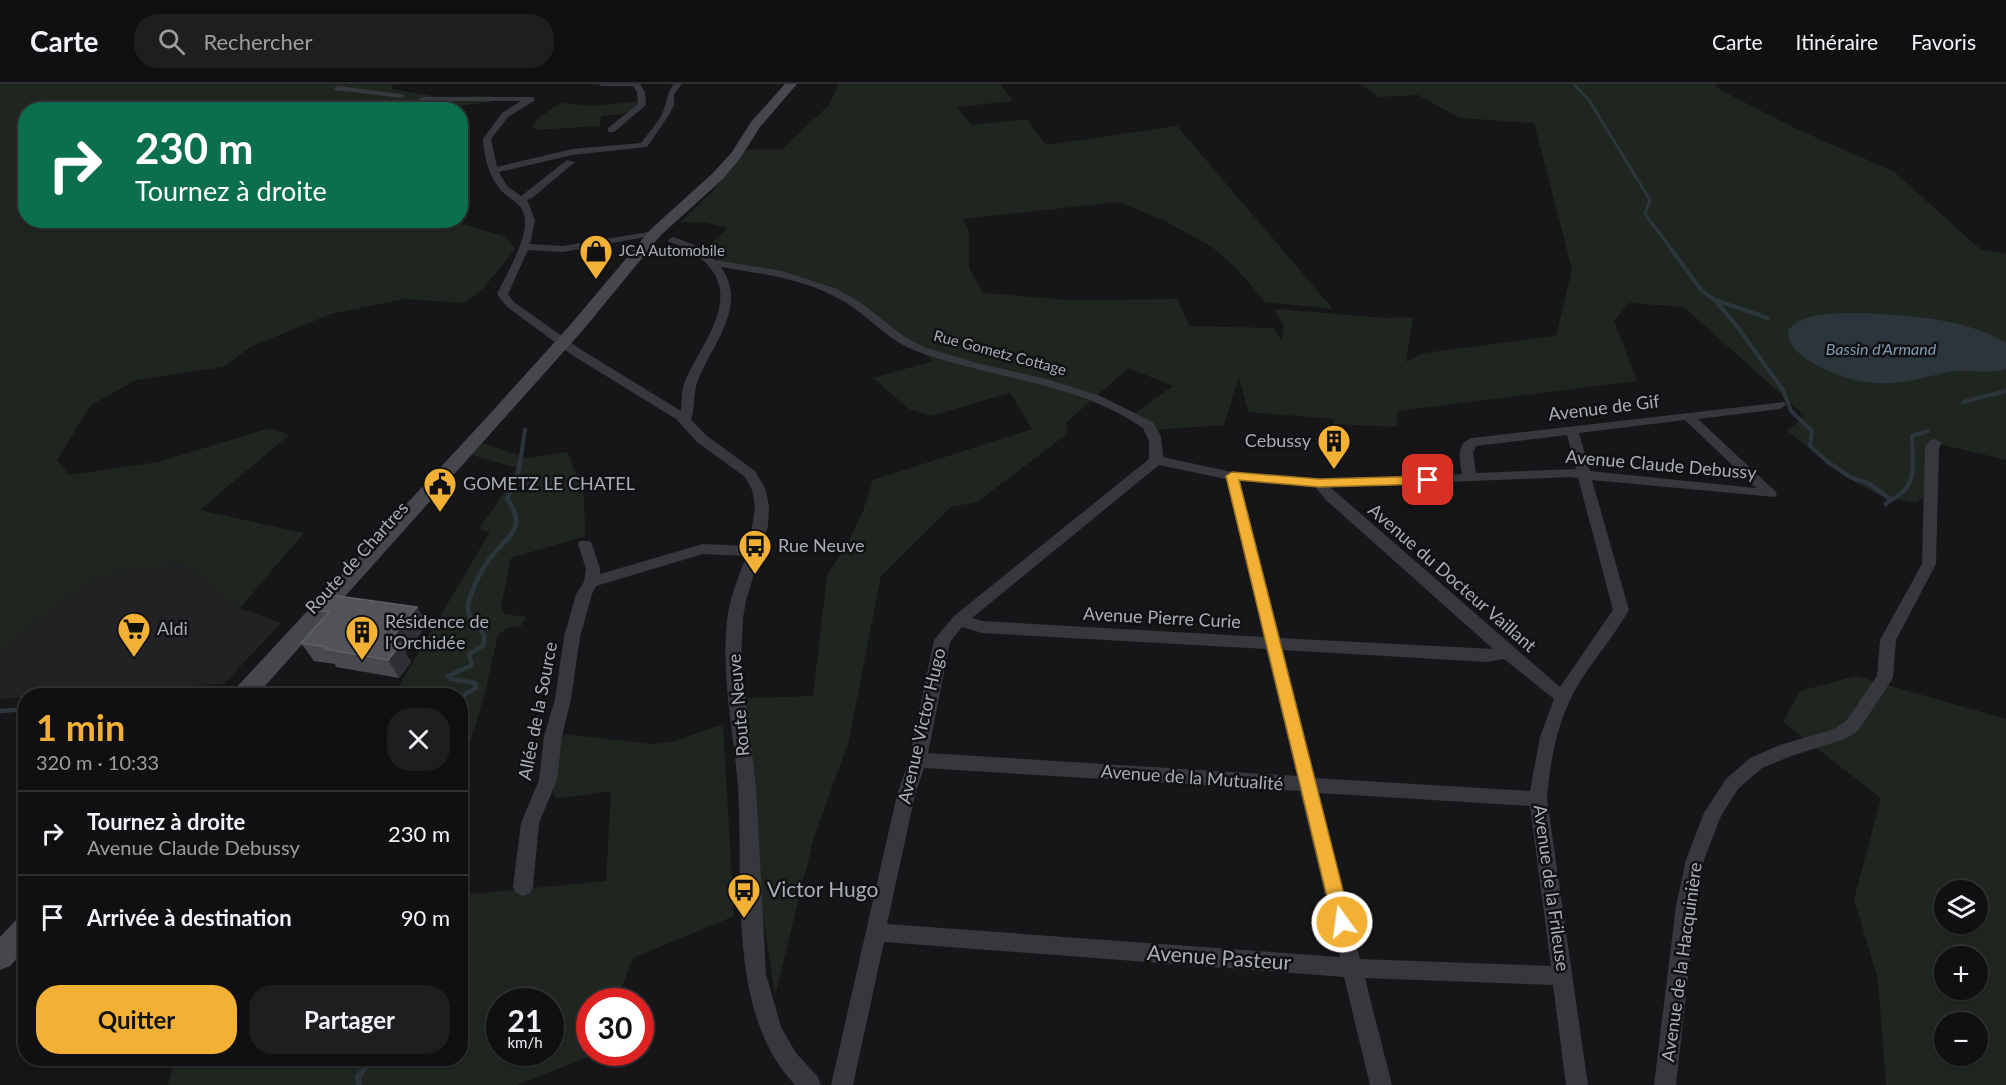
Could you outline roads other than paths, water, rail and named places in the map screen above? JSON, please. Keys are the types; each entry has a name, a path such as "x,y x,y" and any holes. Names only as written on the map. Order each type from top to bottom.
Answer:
{"main road":[{"name":"Route de Chartres","path":"235,688 294,628 345,572 360,551 561,340 647,246 652,237 713,181 736,154 755,124 791,84"},
{"name":"Route de Chartres","path":"249,688 340,591 561,340"},
{"path":"0,957 18,938"}],"street":[{"path":"602,84 631,84"},
{"path":"611,130 642,105 641,92 636,84"},
{"path":"496,170 572,152 644,145 665,115 670,105 670,94 678,84"},
{"path":"338,88 401,96"},
{"path":"423,99 531,97 505,116 487,139 488,153 496,170 497,182 509,194 522,201 538,201"},
{"path":"522,201 570,162"},
{"path":"522,201 530,220 524,246 563,249 652,237"},
{"path":"673,240 699,250 712,263 726,286 726,300 717,327 687,393 688,413 684,420"},
{"name":"Route Neuve","path":"524,246 502,294 510,304 684,420 702,439 740,466 756,481 763,516 738,598 733,660 734,688 746,779 756,974 761,1005 768,1027 796,1072 810,1085"},
{"name":"Rue Gometz Cottage","path":"712,263 779,275 829,288 916,347 949,358 1041,380 1106,402 1148,425 1154,436 1156,459"},
{"name":"Avenue de Gif","path":"1470,478 1466,450 1467,445 1472,442 1780,405"},
{"name":"Avenue Claude Debussy","path":"1156,459 1232,476 1319,483 1570,473 1770,494 1688,416"},
{"name":"Avenue de la Frileuse","path":"1572,431 1621,610 1563,697 1554,717 1539,783 1538,800 1577,1085"},
{"name":"Avenue de la Hacquinière","path":"1665,1085 1686,906 1695,860 1713,813 1732,784 1756,763 1786,750 1839,734 1852,726 1885,676 1888,640 1929,564 1932,448 1935,443"},
{"name":"Avenue Victor Hugo","path":"842,1085 906,795 918,760 942,640 959,620 1156,459"},
{"path":"1232,476 1381,1085"},
{"name":"Avenue du Docteur Vaillant","path":"1319,483 1331,497 1507,652 1545,685 1563,697"},
{"name":"Allée de la Source","path":"523,887 530,823 548,780 553,736 563,699 572,637 584,594 591,582 593,569 585,544"},
{"path":"591,582 703,549 754,551"},
{"name":"Avenue Pierre Curie","path":"959,620 982,627 1487,656 1507,652"},
{"name":"Avenue de la Mutualité","path":"918,760 1538,800"},
{"name":"Avenue Pasteur","path":"875,932 1353,968 1563,976"}],"water":[{"name":"Bassin d'Armand","path":"1865,313 1938,320 1974,328 2006,343 2006,369 1987,372 1955,371 1901,382 1861,381 1835,374 1811,362 1792,345 1788,335 1788,330 1795,324 1813,316"}],"waterway":[{"path":"1574,84 1589,100 1650,200 1645,214 1672,250"},
{"path":"1671,249 1702,291 1715,300 1739,329 1783,390 1791,411 1812,431 1810,446 1829,463"},
{"path":"1718,301 1768,318"},
{"path":"1963,402 2006,391"},
{"path":"520,463 525,430"},
{"path":"1913,462 1912,436 1928,431"},
{"path":"468,692 476,688 475,683 451,679 448,676 472,665 469,654 484,645 484,635 470,616 468,608 470,597 485,565 512,533 515,526 516,519 507,499 518,474 520,462"},
{"path":"1828,462 1850,477 1870,484 1891,500"},
{"path":"1891,500 1902,493 1908,485 1913,462"},
{"path":"1886,504 1891,500"},
{"path":"0,711 18,710"},
{"path":"359,1085 358,1076 367,1066"}],"place":[{"name":"JCA Automobile","path":"596,280"},
{"name":"Cebussy","path":"1334,470"},
{"name":"GOMETZ LE CHATEL","path":"440,513"},
{"name":"Rue Neuve","path":"755,575"},
{"name":"Aldi","path":"134,658"},
{"name":"Résidence de l'Orchidée","path":"362,661"},
{"name":"Victor Hugo","path":"744,919"}]}
